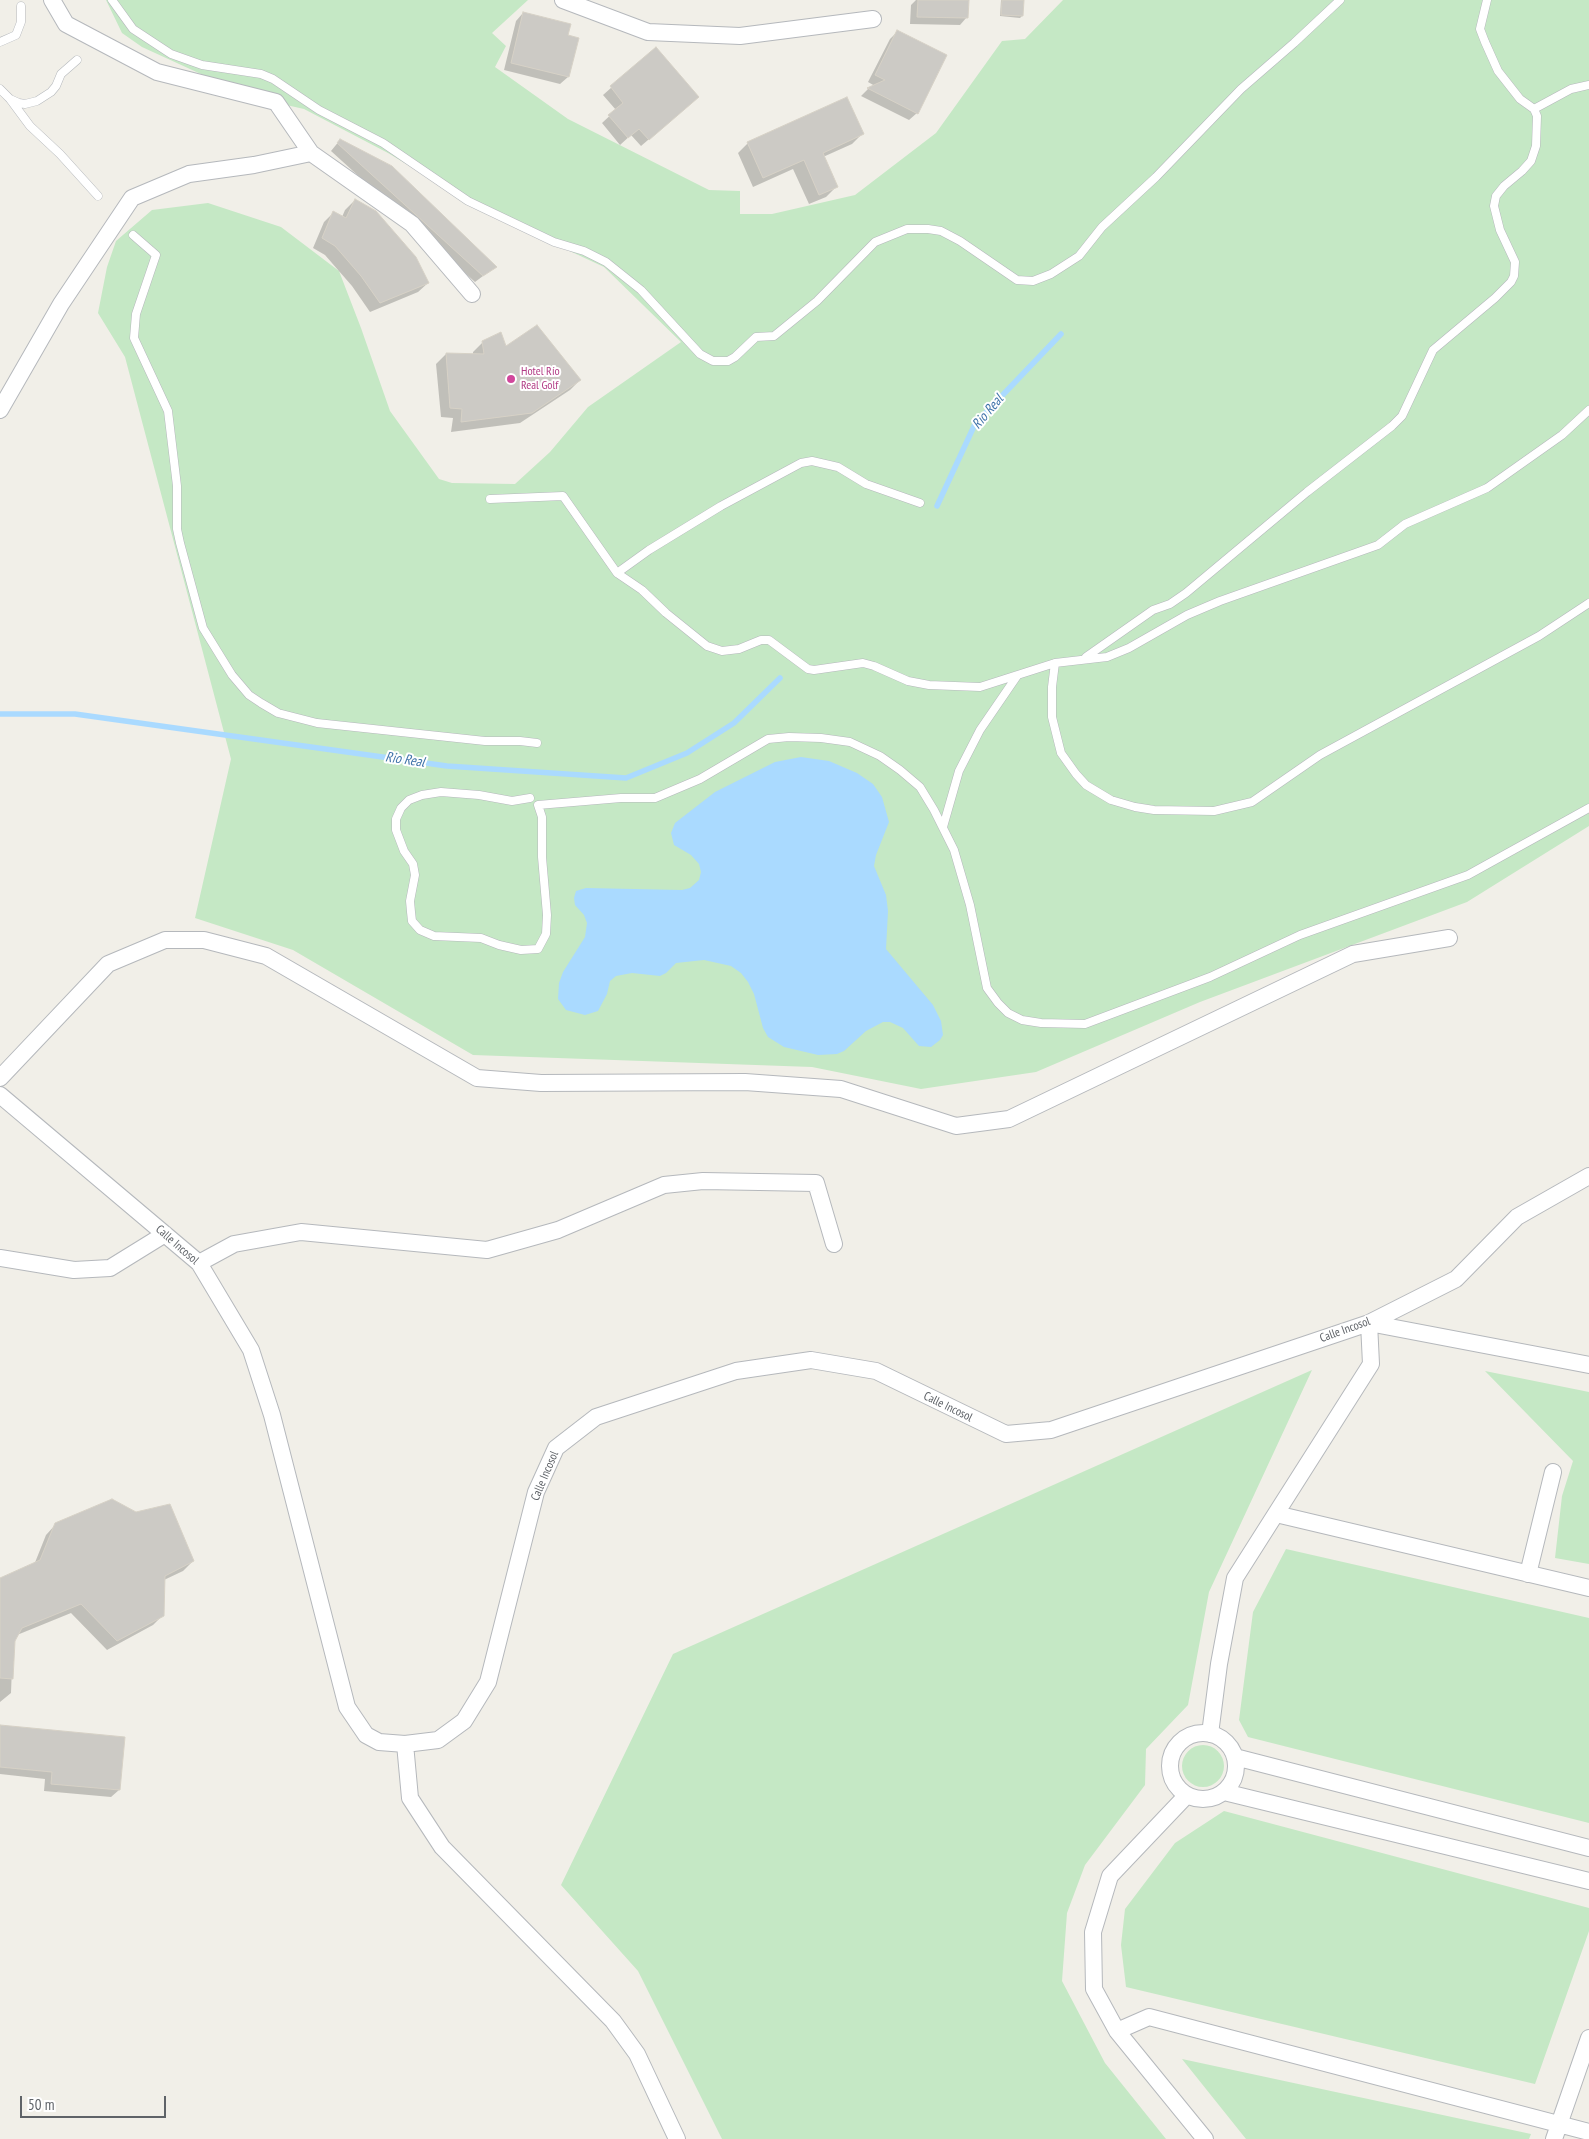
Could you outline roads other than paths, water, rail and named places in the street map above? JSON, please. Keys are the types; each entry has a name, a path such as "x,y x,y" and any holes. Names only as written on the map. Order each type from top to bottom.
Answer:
{"street":[{"path":"52,0 66,24 157,72 276,102 310,153 412,224 472,294"},
{"path":"563,0 648,32 740,36 873,19"},
{"path":"0,410 61,304 132,198 189,174 254,165 310,153"},
{"path":"0,1078 108,964 165,940 204,940 266,956 477,1078 541,1083 745,1082 841,1089 956,1126 1009,1119 1353,954 1449,938"},
{"name":"Calle Incosol","path":"0,1095 199,1263 251,1350 272,1415 346,1708 366,1735 380,1742 405,1744 438,1740 464,1721 488,1682 536,1492 556,1448 596,1417 736,1371 811,1360 876,1371 1006,1434 1051,1430 1369,1323 1456,1279 1517,1217 1589,1176"},
{"path":"199,1263 234,1244 301,1232 487,1250 558,1230 664,1185 703,1180 816,1182 834,1244"},
{"path":"0,1258 74,1270 110,1268 165,1234"},
{"path":"1210,1734 1219,1664 1236,1578 1371,1364 1369,1323 1589,1365"},
{"path":"1528,1574 1553,1472"},
{"path":"1276,1514 1589,1588"},
{"path":"1200,1734 1210,1734 1226,1742 1235,1757 1235,1776 1224,1792 1206,1800 1187,1796 1173,1780 1171,1760 1174,1750 1186,1739 1200,1734"},
{"path":"405,1744 410,1798 442,1846 614,2021 637,2054 678,2139"},
{"path":"1235,1757 1589,1848"},
{"path":"1224,1792 1589,1881"},
{"path":"1187,1796 1110,1876 1093,1932 1094,1989 1116,2031 1205,2139"},
{"path":"1116,2031 1149,2016 1557,2132 1589,2132"},
{"path":"1557,2132 1589,2038"}],"lane":[{"path":"112,0 133,29 171,54 202,65 261,74 273,79 319,110 383,143 468,201 554,242 584,251 606,262 641,290 700,354 713,362 728,361 735,357 756,337 774,336 817,301 875,242 907,229 941,231 960,241 1017,280 1034,281 1050,274 1079,256 1102,227 1156,177 1241,89 1340,0"},
{"path":"1085,658 1153,610 1170,604 1186,592 1402,416 1433,350 1495,298 1511,282 1514,276 1515,262 1500,230 1494,206 1496,196 1504,186 1531,161 1536,146 1537,116 1534,108 1520,99 1498,71 1485,42 1480,29 1486,0"},
{"path":"0,42 16,35 21,22 21,6"},
{"path":"10,98 25,104 41,99 56,86 61,74 77,60"},
{"path":"1534,108 1571,89 1589,84"},
{"path":"0,89 10,98 30,126 60,154 98,196"},
{"path":"133,235 156,255 136,314 134,338 168,411 179,506 177,529 180,543 203,628 232,675 249,695 261,703 278,712 316,724 485,741 536,743"},
{"path":"490,499 563,496 617,573 642,590 666,613 708,646 722,651 739,649 761,640 769,640 808,669 822,670 863,663 908,681 930,685 980,687 1056,663 1085,658 1107,657 1129,648 1187,615 1220,601 1378,545 1405,524 1487,488 1562,435 1589,410"},
{"path":"617,573 649,550 721,506 801,463 812,461 838,467 866,484 920,503"},
{"path":"1056,663 1052,687 1052,717 1061,753 1086,785 1111,800 1135,807 1154,810 1214,811 1252,802 1320,755 1539,636 1589,602"},
{"path":"943,827 959,771 980,730 1016,676"},
{"path":"530,798 512,801 479,795 441,792 422,795 409,800 401,808 396,819 396,830 404,851 413,864 415,875 410,912 412,921 420,930 434,936 481,938 499,945 521,950 538,948 546,934 542,817 538,805 621,798 655,798 700,779 768,740 789,737 821,738 850,742 880,756 920,787 943,827 954,850 970,905 987,988 1008,1013 1022,1020 1041,1023 1085,1024 1210,977 1300,935 1468,875 1589,808"}],"water":[{"path":"801,757 829,761 857,773 873,784 882,797 889,822 876,855 874,866 886,895 888,911 886,949 933,1005 941,1021 943,1035 940,1040 931,1047 919,1046 903,1028 890,1022 883,1022 866,1031 844,1051 837,1054 818,1055 784,1047 768,1037 763,1028 754,994 741,973 731,966 704,960 676,963 660,976 632,973 616,976 610,981 607,994 598,1011 585,1015 566,1010 558,999 559,983 563,972 585,937 587,923 584,915 575,905 576,891 586,888 682,890 690,888 699,880 701,872 699,864 691,855 674,845 671,833 675,823 715,792 775,762"}],"waterway":[{"name":"Rio Real","path":"937,506 975,424 1061,334"},
{"name":"Rio Real","path":"0,714 75,714 447,766 626,778 687,753 734,723 780,678"}],"place":[{"name":"Hotel Río Real Golf","path":"511,379"}]}
